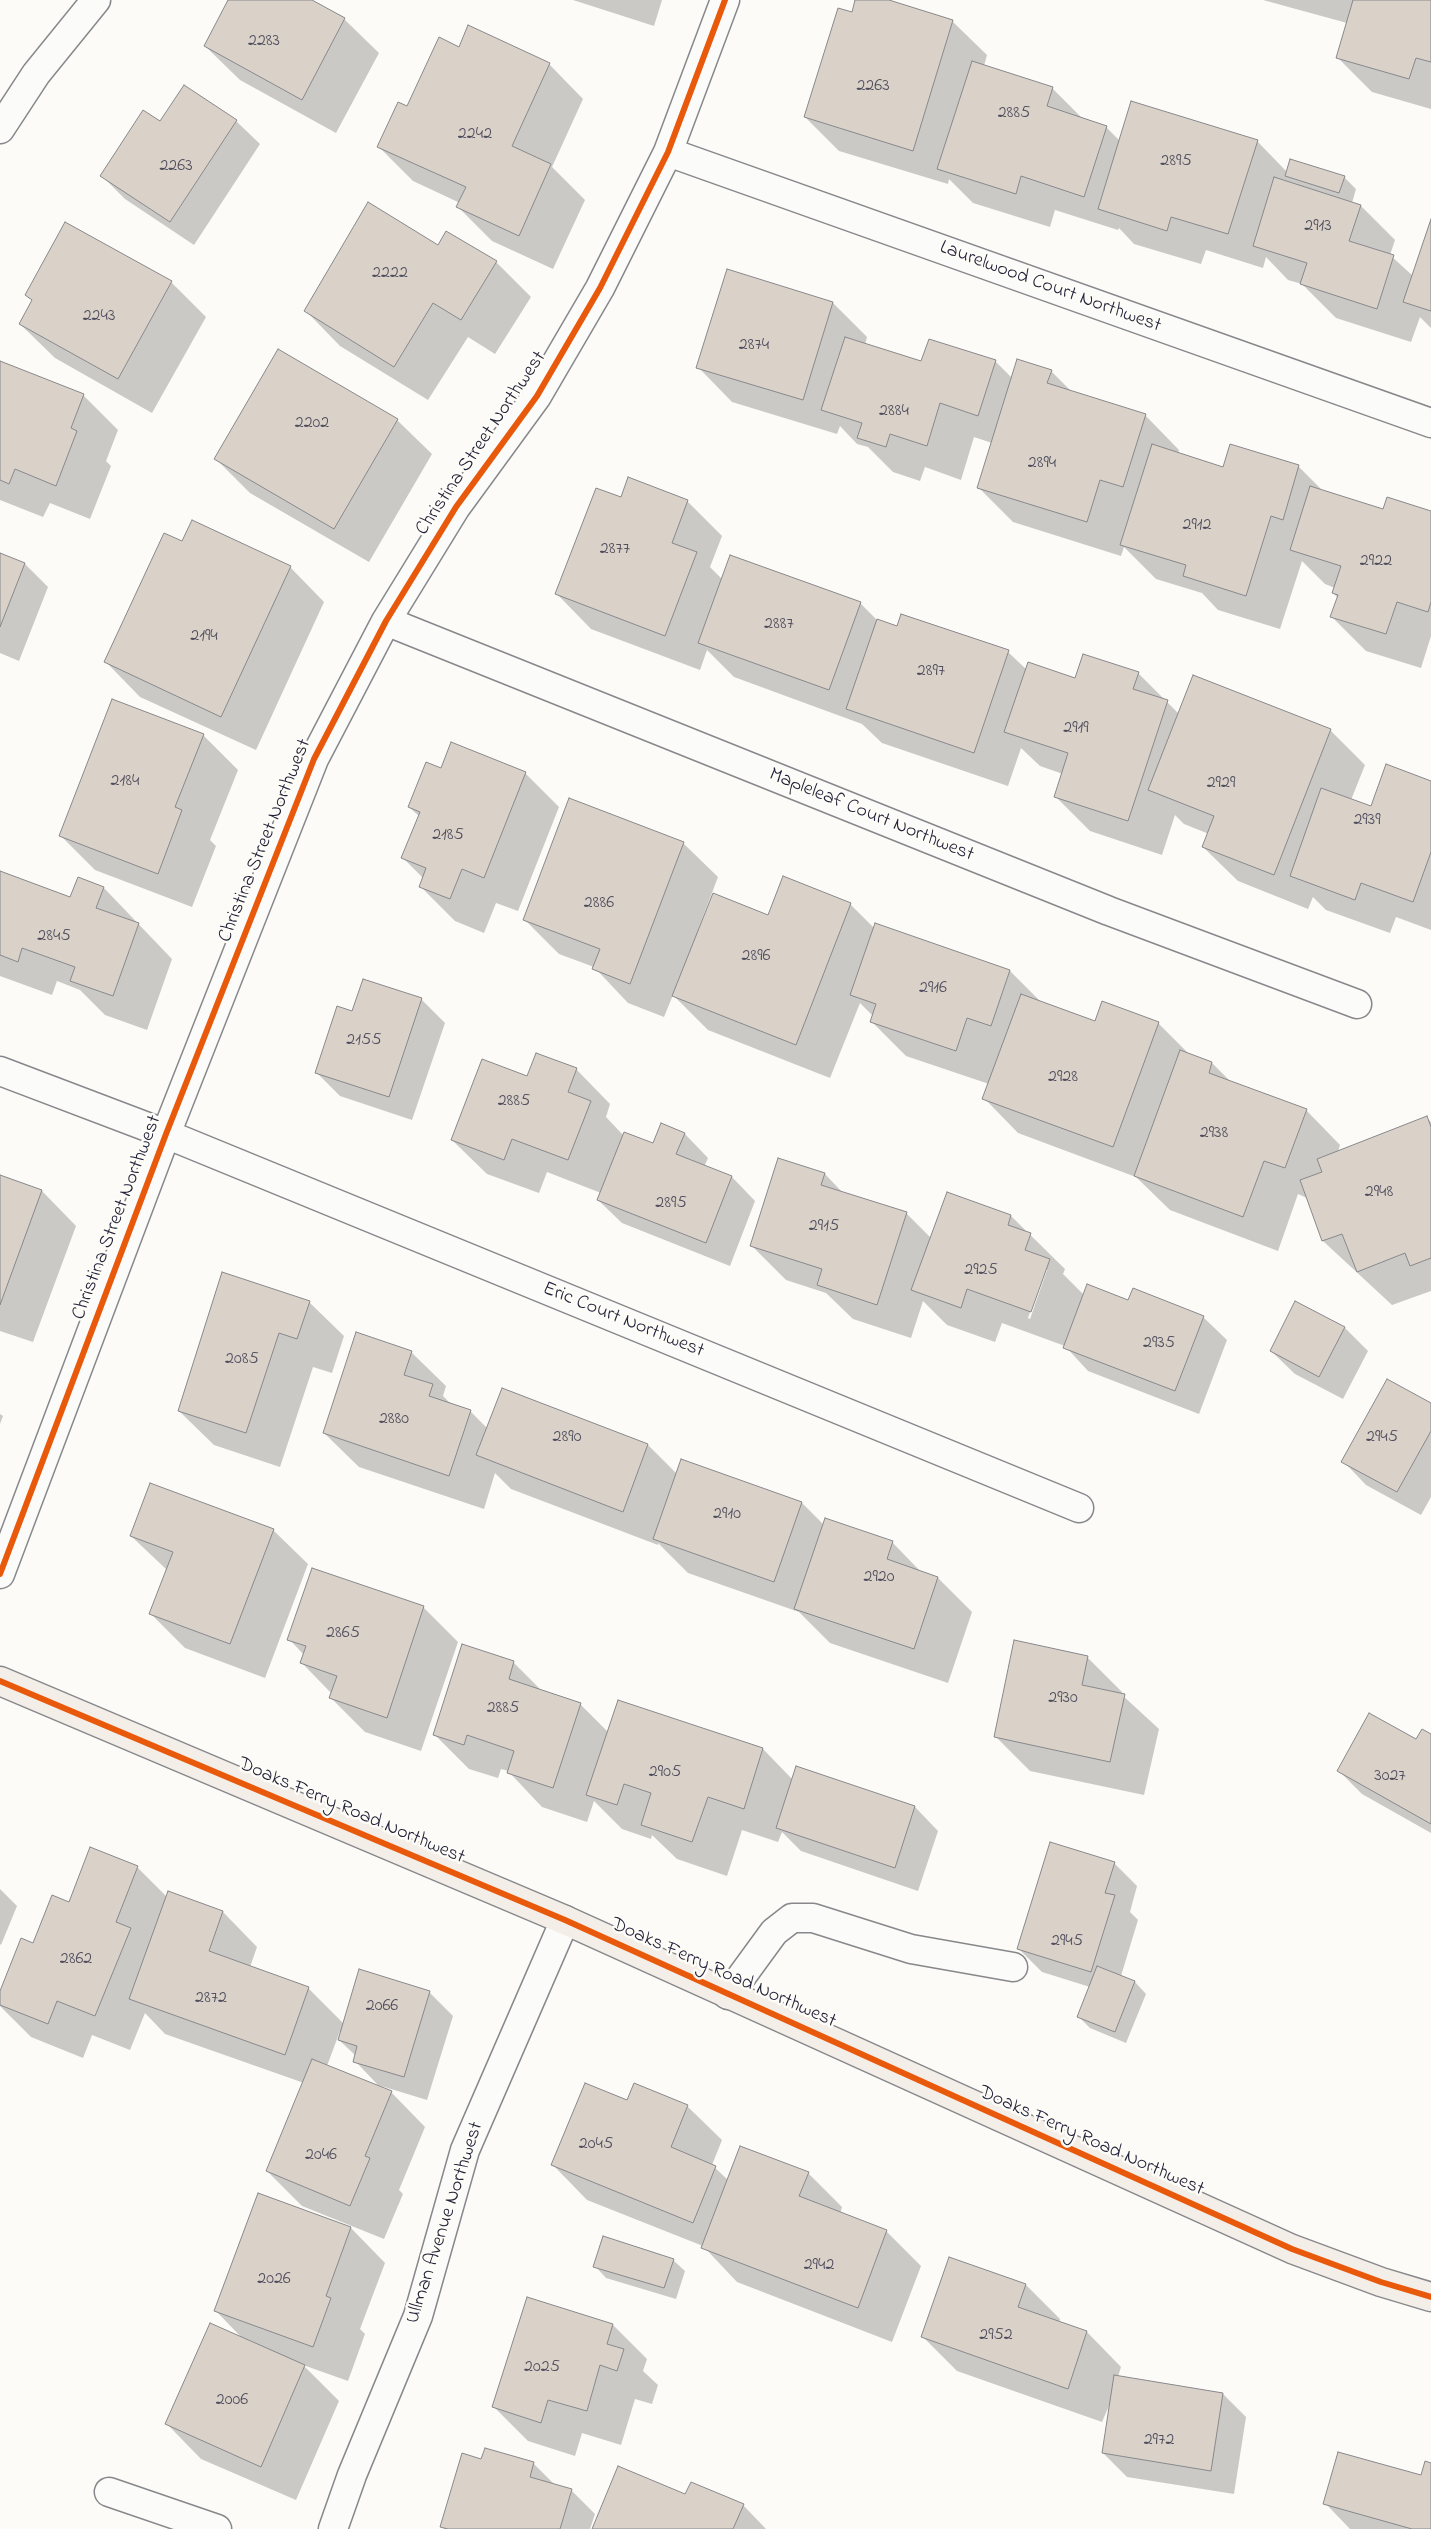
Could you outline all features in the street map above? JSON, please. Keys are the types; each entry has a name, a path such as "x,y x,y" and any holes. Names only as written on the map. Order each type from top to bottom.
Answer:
{"main road":[{"name":"Doaks Ferry Road Northwest","path":"0,1681 565,1920 1292,2249 1381,2282 1431,2297"}],"street":[{"path":"0,129 36,74 96,0"},
{"name":"Christina Street Northwest","path":"0,1574 166,1134 314,759 386,621 456,508 537,396 600,288 668,152 726,0"},
{"name":"Laurelwood Court Northwest","path":"668,152 1431,423"},
{"name":"Mapleleaf Court Northwest","path":"386,621 1109,911 1357,1004"},
{"name":"Eric Court Northwest","path":"0,1070 166,1134 1079,1508"},
{"path":"728,1995 774,1932 792,1918 813,1918 911,1949 1014,1967"},
{"name":"Ullman Avenue Northwest","path":"333,2529 352,2475 418,2316 465,2150 565,1920"},
{"path":"109,2492 217,2529"}],"building":[{"path":"228,0 312,0 345,18 302,100 204,46"},
{"path":"855,0 889,0 953,20 913,151 804,117 838,8 852,12"},
{"path":"1353,0 1431,0 1431,62 1416,58 1409,79 1336,58"},
{"path":"468,25 550,63 512,146 551,164 519,236 456,207 466,187 377,147 398,102 407,106 439,37 459,47"},
{"path":"972,61 1053,87 1047,106 1107,126 1084,197 1021,176 1016,194 937,169"},
{"path":"184,85 237,120 170,222 100,176 143,110 160,121"},
{"path":"1131,101 1258,140 1228,234 1171,217 1167,231 1098,209"},
{"path":"1290,159 1345,176 1339,193 1285,176"},
{"path":"1274,177 1361,205 1349,241 1394,255 1377,309 1300,284 1307,263 1253,246"},
{"path":"368,202 438,245 446,231 497,261 461,320 433,303 394,367 304,311"},
{"path":"1431,219 1431,311 1403,302"},
{"path":"65,222 172,281 118,379 19,324 32,300 25,295"},
{"path":"727,269 833,302 803,400 696,368"},
{"path":"845,337 921,361 929,339 996,360 978,416 940,403 927,446 890,434 886,447 857,438 862,423 821,410"},
{"path":"278,349 398,419 334,529 214,459"},
{"path":"1017,359 1052,370 1047,383 1146,414 1123,487 1100,480 1087,522 977,488"},
{"path":"0,361 84,394 71,428 77,431 56,486 15,469 9,484 0,480"},
{"path":"1152,444 1223,467 1230,444 1299,465 1283,520 1271,516 1246,596 1183,576 1186,565 1120,545"},
{"path":"628,477 688,500 672,543 697,552 665,636 555,594 596,488 621,497"},
{"path":"1310,486 1383,509 1387,497 1431,511 1431,602 1428,612 1397,602 1386,634 1330,617 1338,595 1332,593 1341,566 1290,550"},
{"path":"192,520 291,566 221,717 104,662 164,533 182,541"},
{"path":"0,553 25,563 0,627"},
{"path":"730,555 861,602 829,690 698,643"},
{"path":"901,614 1009,650 974,753 846,709 877,619 897,626"},
{"path":"1083,654 1139,672 1133,689 1168,700 1128,821 1054,797 1068,753 1004,732 1028,662 1075,678"},
{"path":"1193,675 1331,729 1274,875 1202,847 1214,816 1148,790"},
{"path":"112,699 204,734 175,807 182,810 158,874 59,836"},
{"path":"451,742 526,772 484,878 462,869 450,899 419,887 426,868 401,858 420,812 408,807 426,762 441,768"},
{"path":"1386,764 1431,781 1431,852 1413,902 1361,883 1355,900 1290,876 1321,788 1371,806"},
{"path":"569,798 684,842 630,984 592,969 600,949 523,920"},
{"path":"0,871 70,897 78,877 104,887 96,908 139,923 113,996 70,981 75,967 22,948 18,962 0,955"},
{"path":"783,876 851,903 796,1045 672,996 713,893 768,915"},
{"path":"875,923 1010,970 991,1026 967,1018 956,1051 870,1022 876,1004 850,995"},
{"path":"363,979 422,998 389,1097 315,1073 337,1006 352,1011"},
{"path":"1021,994 1095,1021 1102,1001 1159,1022 1113,1147 982,1099"},
{"path":"1180,1050 1212,1062 1209,1073 1307,1109 1285,1168 1264,1161 1243,1217 1134,1176"},
{"path":"536,1053 577,1068 568,1092 591,1101 568,1160 512,1139 504,1160 451,1140 482,1059 527,1076"},
{"path":"1427,1116 1431,1127 1431,1258 1410,1266 1405,1253 1357,1272 1342,1234 1322,1241 1300,1180 1322,1172 1317,1159"},
{"path":"661,1123 685,1133 676,1154 732,1176 706,1243 597,1200 624,1132 653,1143"},
{"path":"778,1158 825,1173 821,1185 907,1212 877,1305 817,1285 822,1269 750,1246"},
{"path":"0,1175 42,1190 0,1305"},
{"path":"947,1192 1011,1215 1008,1225 1031,1233 1025,1250 1050,1259 1031,1312 967,1289 961,1308 911,1290"},
{"path":"222,1272 310,1301 297,1339 279,1333 246,1433 178,1411"},
{"path":"1087,1284 1128,1300 1133,1288 1204,1316 1175,1391 1063,1348"},
{"path":"1295,1301 1345,1327 1319,1377 1270,1351"},
{"path":"356,1332 412,1351 404,1375 433,1384 429,1396 471,1410 449,1476 323,1433"},
{"path":"1387,1379 1431,1403 1431,1431 1397,1492 1341,1462"},
{"path":"502,1388 648,1444 623,1512 476,1455"},
{"path":"681,1459 802,1502 774,1582 653,1539"},
{"path":"150,1483 274,1529 230,1644 149,1614 173,1552 130,1536"},
{"path":"825,1518 893,1541 887,1559 938,1577 914,1649 794,1609"},
{"path":"312,1568 424,1606 387,1718 329,1698 337,1676 300,1663 306,1646 287,1640"},
{"path":"1014,1640 1088,1656 1082,1685 1125,1694 1110,1762 994,1737"},
{"path":"462,1644 514,1661 509,1679 581,1703 553,1788 507,1773 514,1751 467,1735 464,1745 433,1735"},
{"path":"618,1700 763,1748 744,1809 708,1797 692,1842 641,1825 651,1793 624,1784 617,1805 586,1795"},
{"path":"1369,1713 1416,1739 1422,1729 1431,1734 1431,1824 1337,1771"},
{"path":"796,1766 915,1806 895,1868 776,1828"},
{"path":"1050,1842 1115,1862 1105,1893 1115,1895 1091,1972 1017,1949"},
{"path":"90,1847 138,1866 116,1922 131,1928 95,2016 57,2001 48,2024 0,2005 0,1991 21,1938 33,1943 52,1895 69,1902"},
{"path":"168,1891 223,1911 209,1951 309,1987 285,2055 129,1999"},
{"path":"1097,1966 1135,1981 1115,2032 1077,2017"},
{"path":"359,1969 430,1991 404,2077 353,2062 357,2046 338,2040"},
{"path":"312,2059 392,2091 365,2156 370,2158 350,2206 266,2171"},
{"path":"585,2083 627,2100 634,2083 688,2105 671,2147 716,2166 693,2223 551,2165"},
{"path":"740,2146 809,2172 799,2196 887,2230 858,2308 701,2248"},
{"path":"258,2193 351,2227 326,2296 331,2298 313,2347 214,2311"},
{"path":"603,2236 674,2259 664,2288 593,2267"},
{"path":"949,2257 1026,2284 1018,2307 1087,2331 1068,2389 921,2337"},
{"path":"527,2297 613,2324 607,2344 624,2349 617,2371 600,2365 587,2411 548,2400 541,2423 492,2407"},
{"path":"210,2323 305,2365 261,2467 165,2424"},
{"path":"1114,2375 1223,2393 1211,2471 1102,2453"},
{"path":"485,2448 534,2462 530,2477 572,2489 560,2529 448,2529 440,2527 462,2453 481,2459"},
{"path":"1338,2452 1421,2475 1425,2461 1431,2463 1431,2529 1412,2529 1323,2504"},
{"path":"618,2466 685,2494 691,2482 744,2504 733,2529 592,2529"}],"cycle path":[{"path":"0,1574 166,1134 314,759 386,621 456,507 537,396 600,288 668,152 725,0"},
{"path":"0,1681 565,1920 1292,2249 1381,2282 1431,2297"}]}
